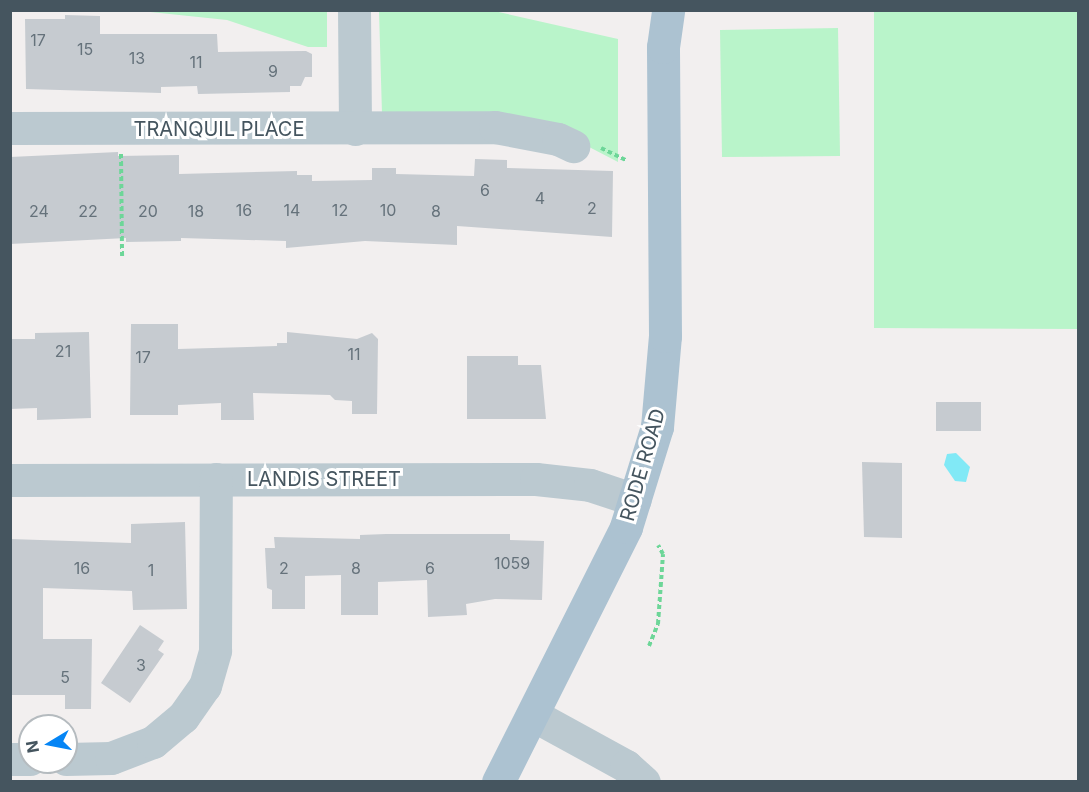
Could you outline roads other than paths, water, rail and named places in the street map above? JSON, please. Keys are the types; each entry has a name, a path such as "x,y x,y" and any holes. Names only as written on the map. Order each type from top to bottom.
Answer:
{"main road":[{"name":"RODE ROAD","path":"653,10 663,47"},
{"name":"RODE ROAD","path":"498,782 596,591 635,500 655,437 663,386 663,47 668,10"}],"street":[{"path":"354,10 355,129"},
{"name":"TRANQUIL PLACE","path":"10,128 428,129 495,127 558,139 573,146"},
{"path":"83,767 153,742 183,717 205,686 212,667 216,632 216,479"},
{"name":"LANDIS STREET","path":"10,480 536,479 590,485 635,500"},
{"path":"533,715 626,766 644,782"}],"water":[{"path":"956,453 970,467 966,482 955,481 944,465 947,454"}]}
